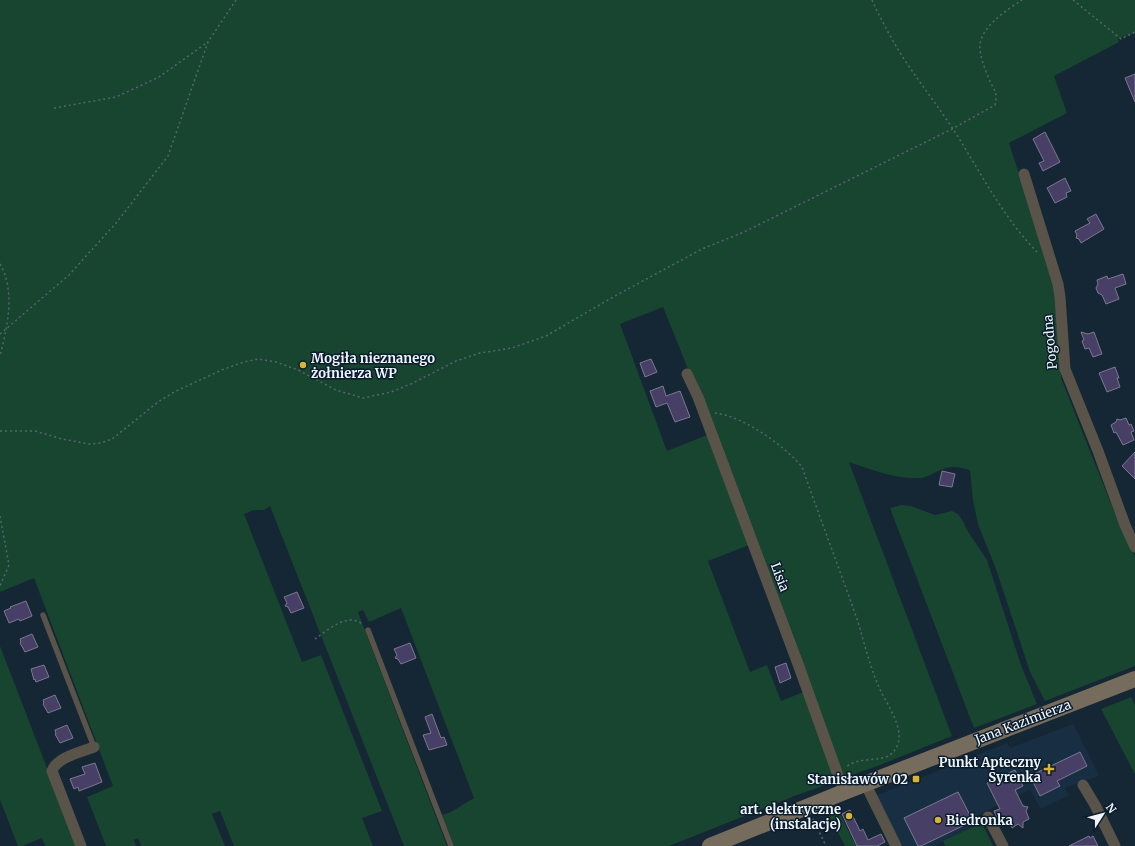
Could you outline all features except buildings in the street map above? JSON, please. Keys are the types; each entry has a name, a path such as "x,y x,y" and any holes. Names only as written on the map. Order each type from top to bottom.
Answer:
{"main road":[{"name":"Jana Kazimierza","path":"710,846 844,792 1135,679"}],"street":[{"name":"Pogodna","path":"1024,174 1054,270 1060,297 1065,369 1098,451 1125,526 1135,547"},
{"name":"Lisia","path":"687,374 703,411 798,664 844,792"},
{"path":"81,846 52,770 54,766 62,760 94,747"},
{"path":"865,784 896,846"},
{"path":"1082,785 1095,805 1115,846"},
{"path":"988,817 1003,846"}],"lane":[{"path":"43,615 94,747"},
{"path":"368,630 451,846"}],"path":[{"path":"0,334 69,275 117,222 168,156 208,42 236,0"},
{"path":"872,0 883,24 904,58 952,129 1002,209 1024,238 1054,270"},
{"path":"0,431 35,431 62,439 89,444 101,443 112,438 158,402 174,392 231,367 258,359 276,362 298,370 336,390 363,398 391,392 411,384 456,361 480,353 512,348 546,336 615,296 702,249 744,232 952,129 995,105 997,96 982,62 980,44 985,30 1008,9 1022,0"},
{"path":"1073,0 1121,39 1135,32"},
{"path":"54,108 116,97 159,77 208,42"},
{"path":"0,264 4,270 9,291 6,330 0,356"},
{"path":"703,411 722,414 738,420 772,440 794,457 802,467 857,620 872,669 898,725 900,736 892,754 883,758 852,763 837,773"},
{"path":"0,516 9,565 0,586"},
{"path":"315,639 338,624 352,619 360,622 368,630"},
{"path":"812,817 826,846"}],"shaded area":[{"path":"1073,724 1099,776 1065,788 1069,795 1041,809 1030,790 978,815 982,823 934,846 900,846 875,796 1007,743 1010,748"}],"green space":[{"path":"0,0 1135,0 1135,33 1118,39 1119,42 1054,76 1067,113 1009,143 1054,283 1061,378 1119,524 1135,556 1135,666 1045,701 1030,672 996,569 978,524 973,500 970,470 960,467 951,467 924,478 913,478 885,474 849,462 952,736 841,779 692,379 663,307 620,324 667,451 707,435 749,545 708,561 750,672 767,665 781,701 801,693 805,693 837,781 797,795 669,846 454,846 442,815 451,812 474,798 401,608 369,622 363,610 358,612 447,846 404,846 270,506 264,510 254,510 244,514 302,662 321,655 382,811 362,818 373,846 234,846 220,811 212,814 225,846 141,846 138,838 134,840 136,846 106,846 87,797 113,786 34,578 0,592"},
{"path":"901,505 911,506 935,515 952,511 958,514 987,560 1021,665 1037,704 974,728 890,508"},
{"path":"0,646 77,846 45,846 42,838 22,846 18,846 0,800"},
{"path":"1131,697 1135,705 1135,774 1101,709"},
{"path":"838,810 856,846 845,846 828,814"},
{"path":"982,823 993,846 945,846 943,841"}],"place":[{"name":"Mogiła nieznanego żołnierza WP","path":"303,365"},
{"name":"Punkt Apteczny Syrenka","path":"1049,769"},
{"name":"Stanisławów 02","path":"916,779"},
{"name":"art. elektryczne (instalacje)","path":"849,816"},
{"name":"Biedronka","path":"938,820"}]}
